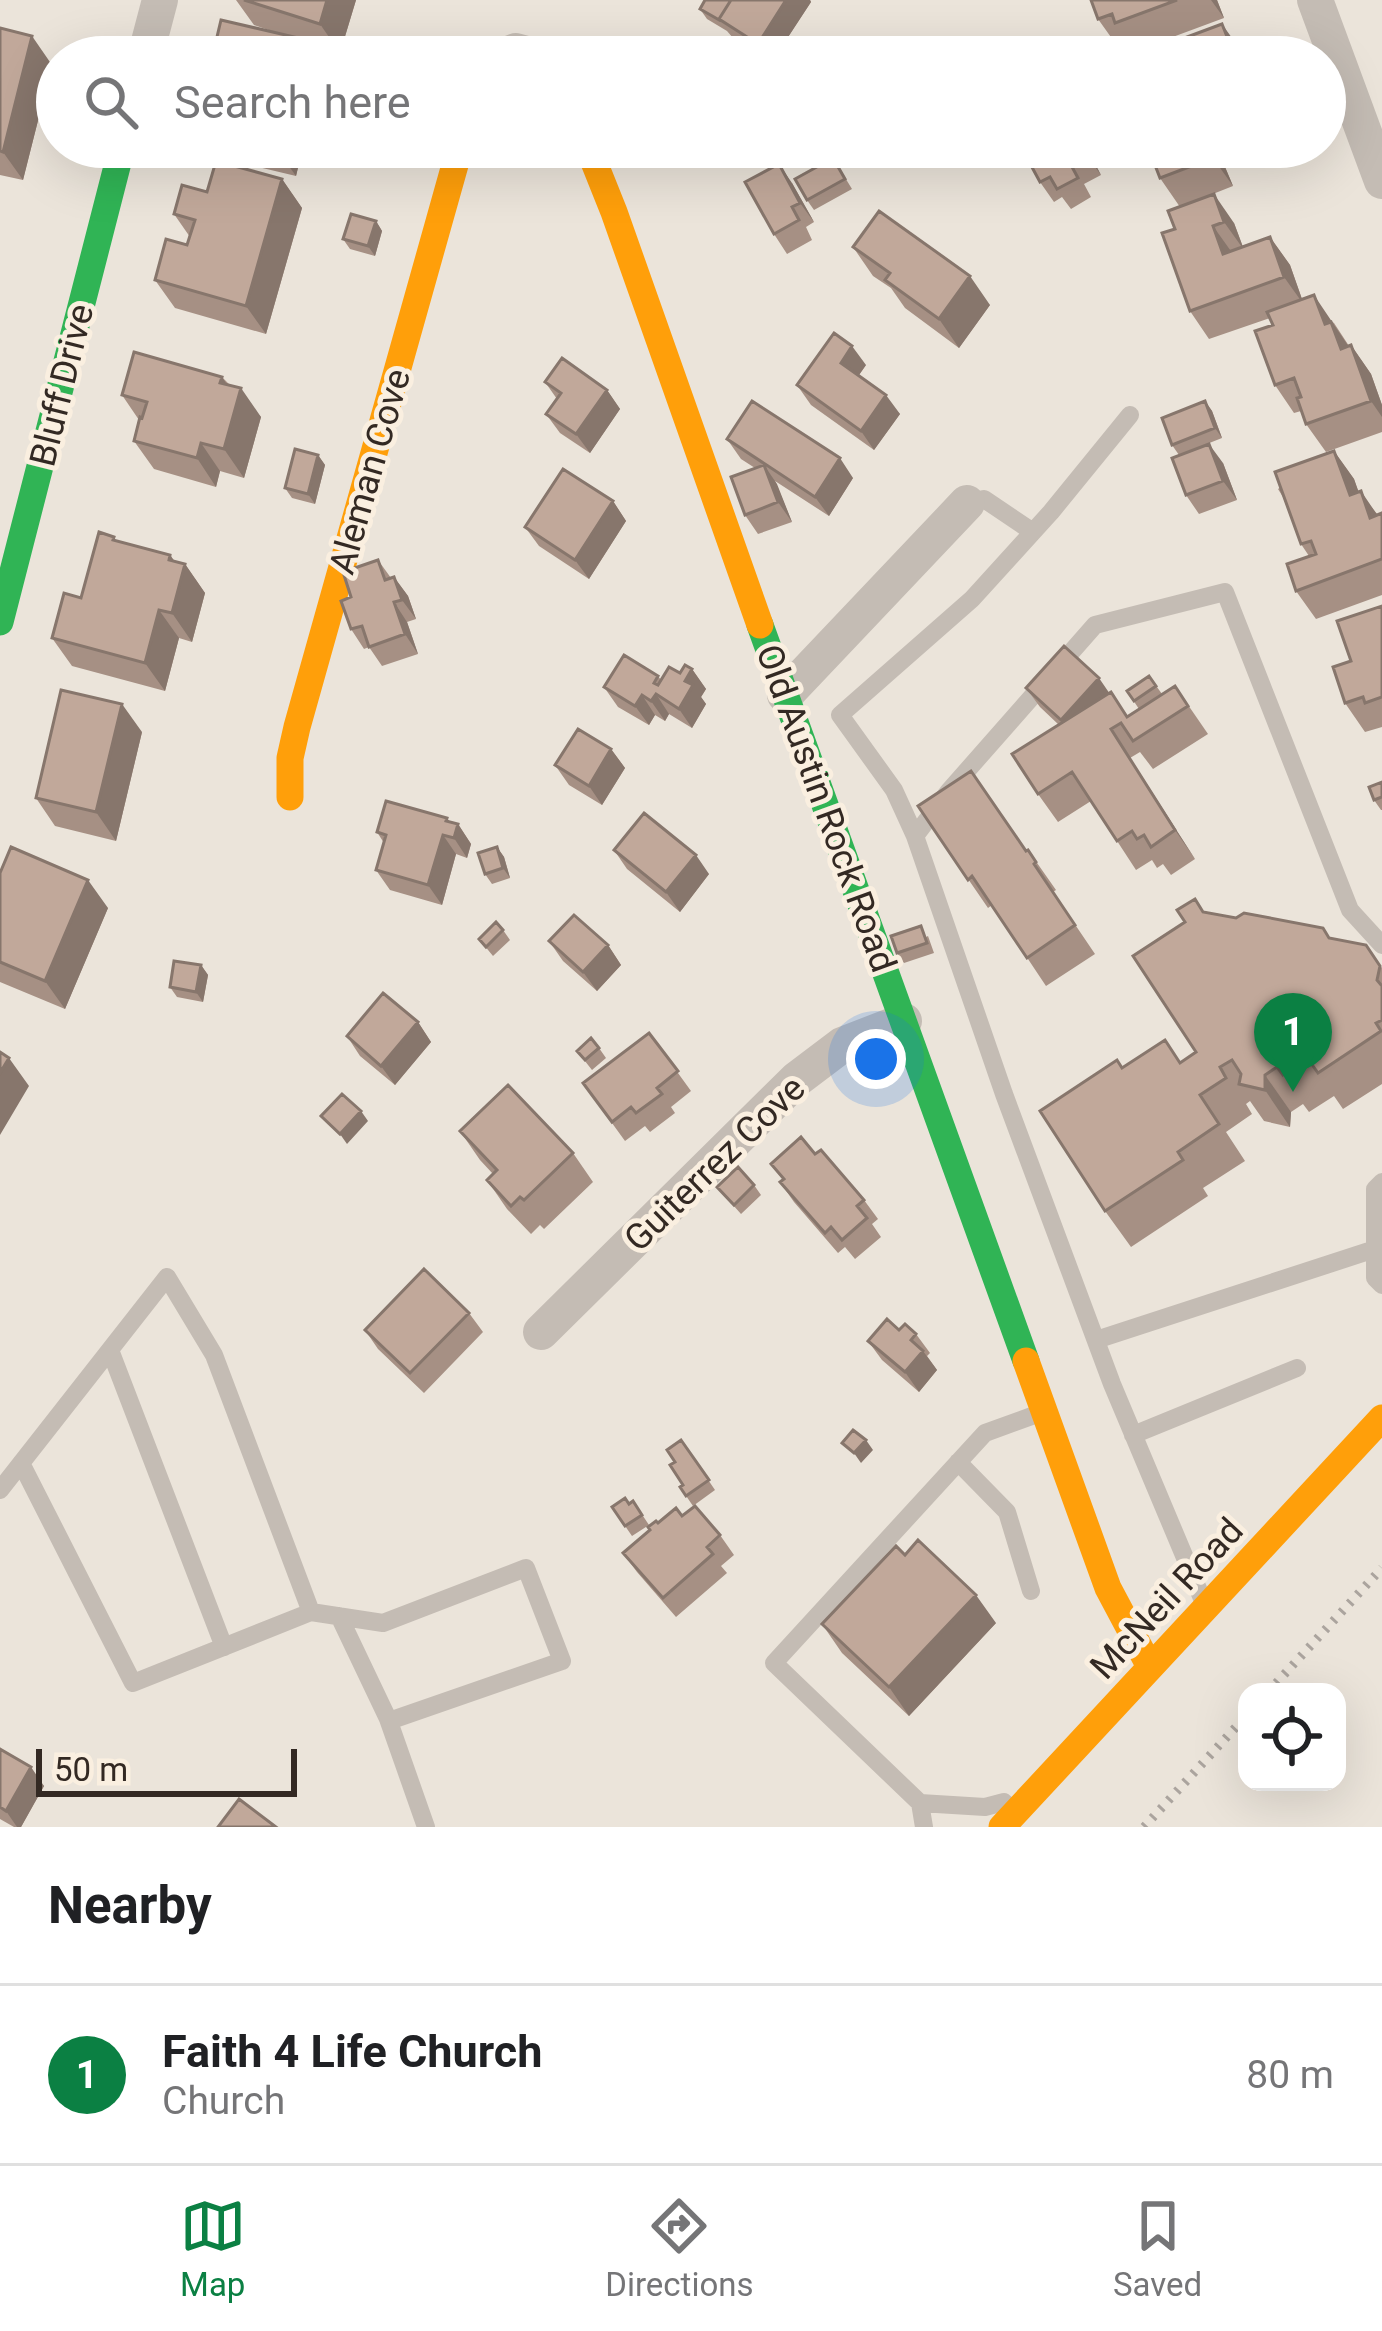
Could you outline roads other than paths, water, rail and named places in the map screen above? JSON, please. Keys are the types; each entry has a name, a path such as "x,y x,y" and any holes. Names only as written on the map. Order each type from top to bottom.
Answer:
{"street":[{"path":"151,36 160,0"},
{"path":"1316,0 1329,36"},
{"path":"1346,82 1382,181"},
{"name":"Bluff Drive","path":"0,622 117,168"},
{"name":"Aleman Cove","path":"290,797 290,758 297,727 454,168"},
{"name":"Old Austin Rock Road","path":"596,168 1108,1588 1150,1667"},
{"path":"790,708 967,503"},
{"name":"Guiterrez Cove","path":"542,1332 797,1079 842,1045 904,1021"},
{"name":"McNeil Road","path":"1002,1827 1382,1418"}],"lane":[{"path":"840,715 972,598 1130,415"},
{"path":"967,503 984,499 1033,532"},
{"path":"915,836 1095,626 1225,592 1350,910 1382,945"},
{"path":"790,708 840,715 894,790 915,836 1096,1340 1206,1607"},
{"path":"1382,1182 1376,1189 1376,1278 1382,1285"},
{"path":"1096,1340 1376,1249"},
{"path":"0,1490 166,1277 214,1355 310,1612"},
{"path":"110,1350 224,1647"},
{"path":"1133,1435 1298,1368"},
{"path":"924,1827 920,1803 774,1664 985,1433 1044,1411"},
{"path":"958,1462 1007,1512 1031,1592"},
{"path":"21,1463 134,1683 310,1612 339,1616 383,1623 526,1568 562,1661 389,1721 339,1616"},
{"path":"387,1716 426,1827"},
{"path":"920,1803 985,1808 1034,1792"}],"railway":[{"path":"1276,1683 1382,1568"},
{"path":"1144,1827 1238,1725"}],"place":[{"name":"Faith 4 Life Church","path":"1293,1092"}]}
